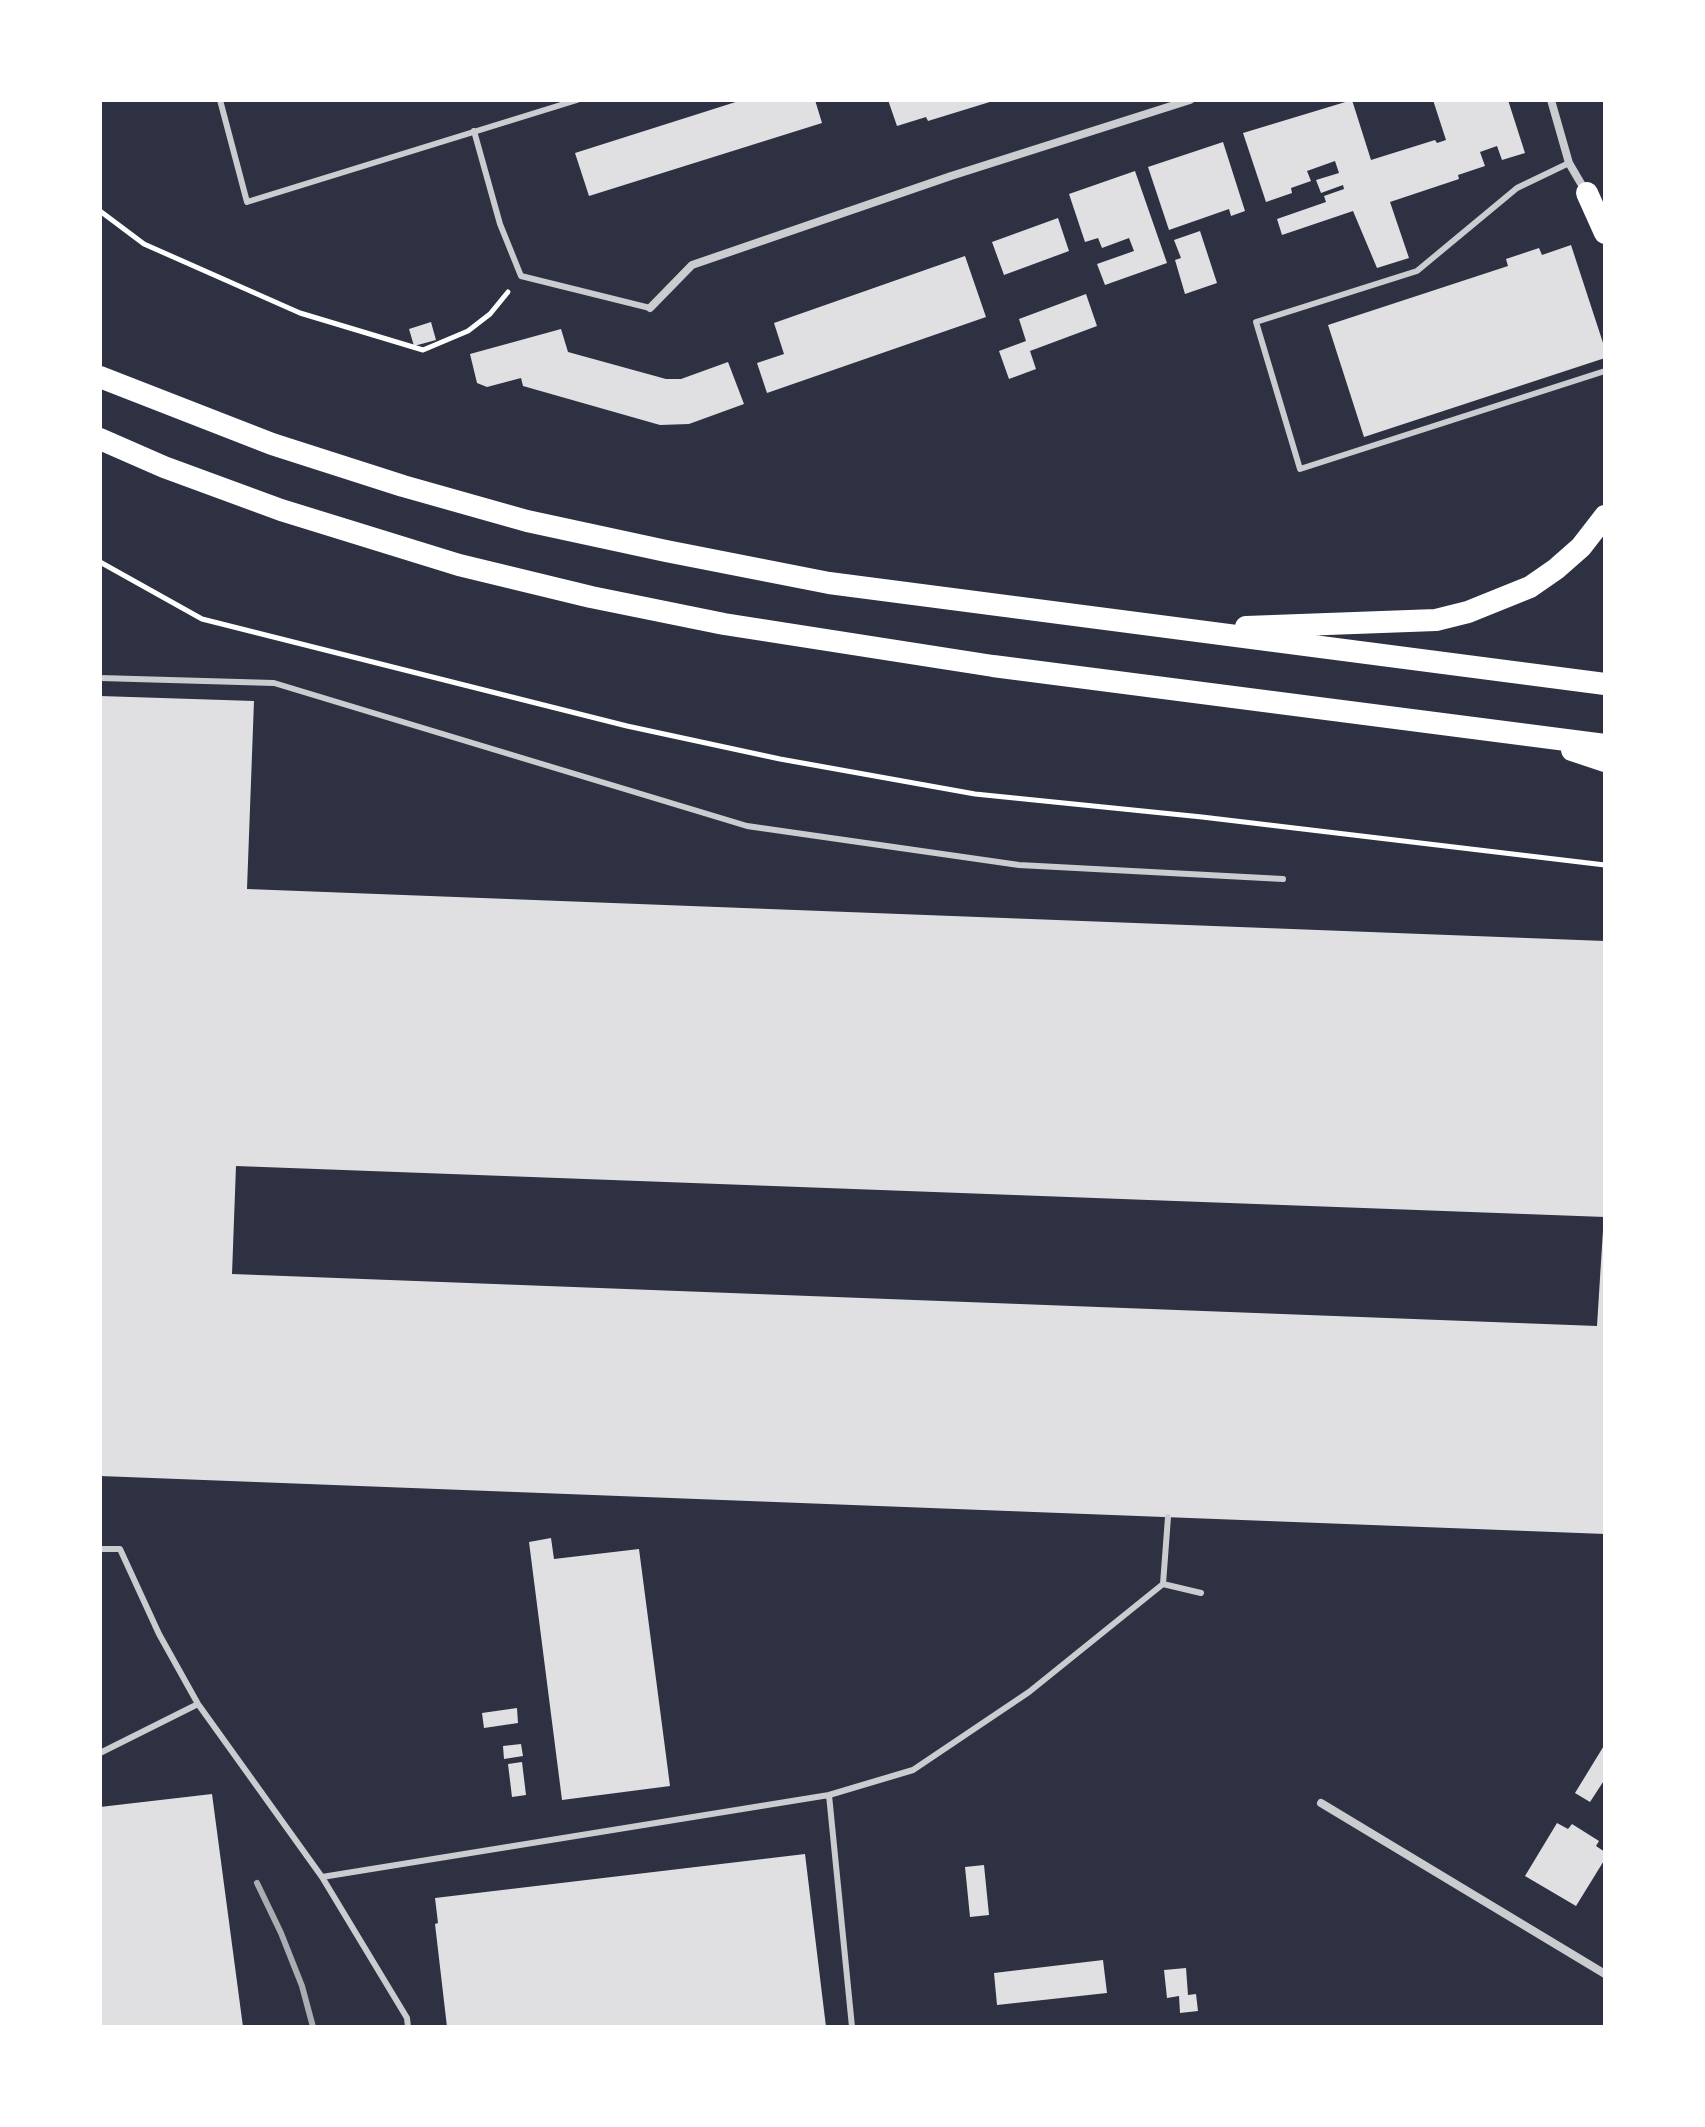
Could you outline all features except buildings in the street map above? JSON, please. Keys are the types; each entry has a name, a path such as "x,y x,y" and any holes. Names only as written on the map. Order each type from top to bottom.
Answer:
{"highway":[{"path":"1587,193 1605,220"},
{"path":"1587,193 1605,233"},
{"path":"100,377 272,444 403,486 527,521 666,551 829,583 1605,684"},
{"path":"100,439 164,467 281,510 459,565 591,597 724,624 993,666 1605,745"},
{"path":"1178,629 1406,622 1436,620 1468,612 1530,587 1556,569 1581,547 1605,516"},
{"path":"1521,734 1605,761"}],"street":[{"path":"650,308 692,265 951,176 1190,100"},
{"path":"1551,100 1569,163 1587,193"},
{"path":"1321,1803 1605,1974"}],"lane":[{"path":"220,100 247,202 577,100"},
{"path":"474,131 500,224 521,276 650,308"},
{"path":"1569,163 1517,188 1417,271 1256,322 1300,469 1605,371"},
{"path":"100,678 274,683 747,826 1019,865 1283,879"},
{"path":"322,1877 829,1795 913,1770 1029,1692 1163,1584 1168,1517"},
{"path":"100,1549 120,1549 159,1634 198,1704 322,1877 407,2018 408,2027"},
{"path":"1163,1584 1201,1593"},
{"path":"100,1753 198,1704"},
{"path":"829,1795 852,2027"}],"path":[{"path":"100,211 144,244 300,313 423,350 468,331 490,314 521,276"},
{"path":"100,562 202,619 627,726 780,759 975,794 1202,817 1605,865"}],"railway":[{"path":"257,1883 302,1986 313,2027"}]}
